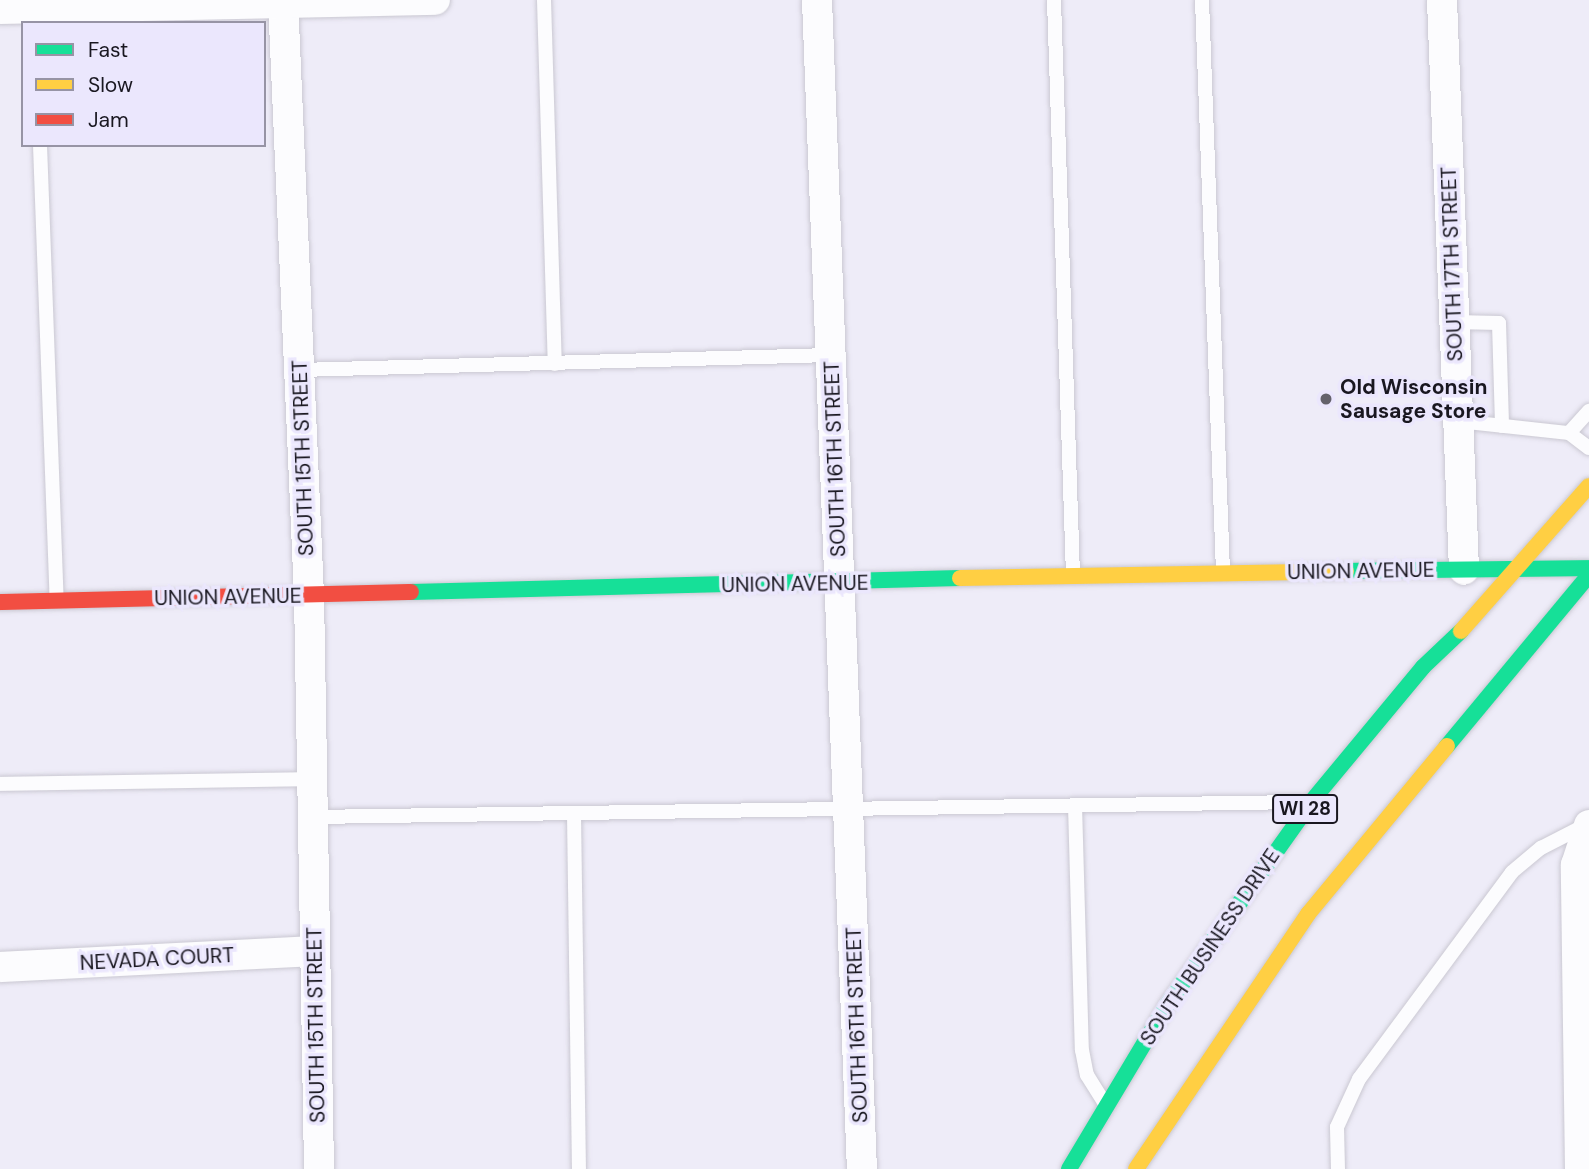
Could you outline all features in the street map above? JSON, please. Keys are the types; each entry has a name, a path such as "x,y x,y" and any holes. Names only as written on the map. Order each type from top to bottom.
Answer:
{"main road":[{"name":"SOUTH BUSINESS DRIVE","path":"1069,1169 1167,1004 1311,802 1423,667 1519,570 1589,486"},
{"name":"UNION AVENUE","path":"0,602 1223,572 1589,568"},
{"path":"1136,1169 1308,914 1589,575"}],"street":[{"path":"0,9 435,0"},
{"name":"SOUTH 16TH STREET","path":"817,0 862,1169"},
{"name":"SOUTH 17TH STREET","path":"1442,0 1464,570"},
{"name":"SOUTH 15TH STREET","path":"283,2 309,595 319,1169"},
{"path":"1580,1169 1584,1083 1576,865 1589,824"},
{"name":"NEVADA COURT","path":"0,967 315,951"}],"lane":[{"path":"544,0 555,364"},
{"path":"1054,0 1073,576"},
{"path":"1202,0 1223,572"},
{"path":"40,147 57,600"},
{"path":"1454,322 1500,323 1502,426"},
{"path":"300,370 831,355"},
{"path":"1569,433 1589,411"},
{"path":"1458,421 1569,433 1589,448"},
{"path":"0,784 312,779"},
{"path":"313,817 1311,802"},
{"path":"1075,805 1082,1050 1087,1075 1107,1106"},
{"path":"574,814 579,1169"},
{"path":"1338,1169 1337,1127 1359,1079 1512,872 1541,848 1589,824"}],"traffic: fast":[{"path":"1346,571 1589,568"},
{"path":"1447,746 1589,575"},
{"path":"411,592 960,578"},
{"path":"1069,1169 1167,1005 1311,802 1423,667 1461,631"}],"traffic: slow":[{"path":"1461,631 1589,486"},
{"path":"960,578 1346,571"},
{"path":"1136,1169 1308,914 1447,746"}],"traffic: jam":[{"path":"0,602 411,592"}],"place":[{"name":"Old Wisconsin Sausage Store","path":"1326,399"}]}
